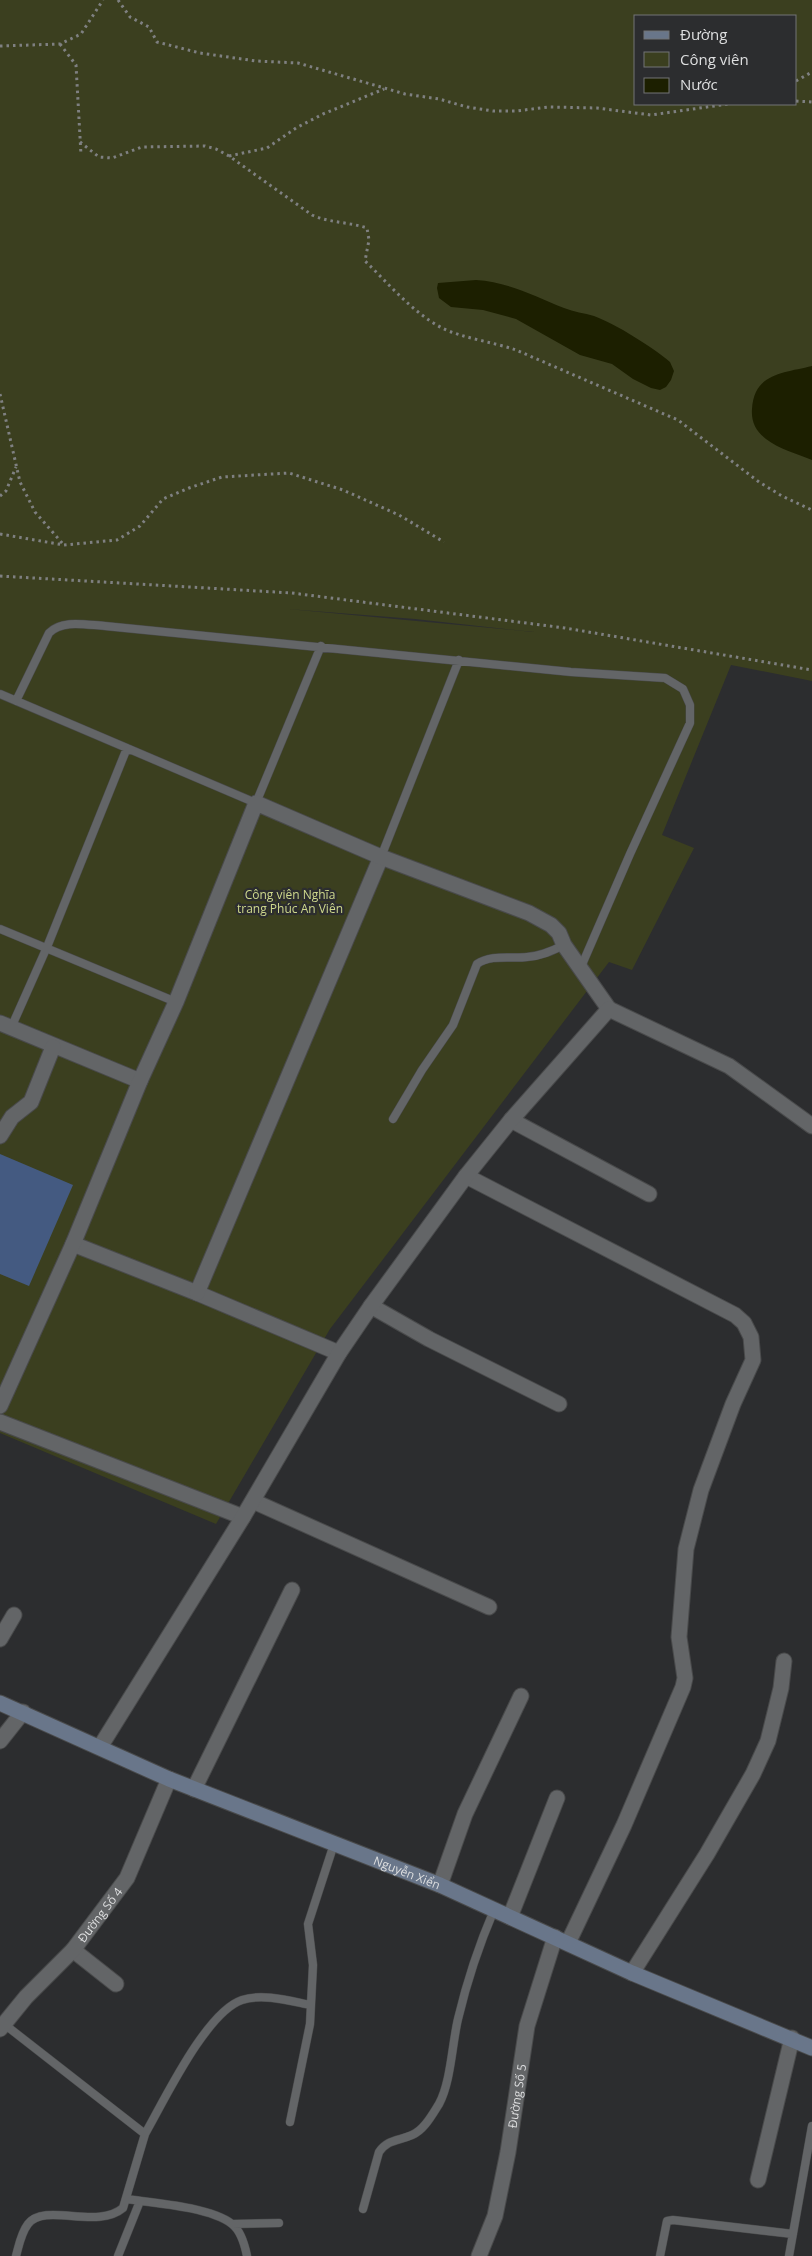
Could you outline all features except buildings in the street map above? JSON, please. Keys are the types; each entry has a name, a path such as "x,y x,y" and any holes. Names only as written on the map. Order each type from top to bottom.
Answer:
{"main road":[{"name":"Nguyễn Xiển","path":"0,1703 169,1779 440,1885 632,1973 792,2038 812,2048"}],"street":[{"path":"0,1406 73,1244 140,1081 176,1002 256,803 382,857 529,913 551,925 559,933 564,945 609,1009 729,1066 812,1126"},
{"path":"197,1293 382,857"},
{"path":"100,1747 244,1517 340,1353 371,1306 466,1176 511,1120 609,1009"},
{"path":"6,1026 53,1047 140,1081"},
{"path":"0,1136 6,1114 31,1102 53,1047"},
{"path":"511,1120 649,1194"},
{"name":"Đường Số 5","path":"466,1176 735,1315 744,1323 753,1347 754,1360 733,1404 701,1490 686,1549 679,1637 684,1678 683,1687 624,1825 561,1940 527,2026 508,2152 495,2216 479,2256"},
{"path":"73,1244 197,1293 340,1353"},
{"path":"371,1306 428,1339 558,1404"},
{"path":"0,1422 244,1517"},
{"path":"253,1501 489,1607"},
{"path":"194,1789 292,1590"},
{"path":"0,1639 14,1615"},
{"path":"632,1973 708,1854 753,1774 768,1741 781,1688 784,1662"},
{"path":"440,1885 465,1814 521,1696"},
{"path":"0,1741 23,1712"},
{"name":"Đường Số 4","path":"2,2026 26,1997 73,1950 126,1878 169,1779"},
{"path":"510,1917 557,1798"},
{"path":"73,1950 116,1984"},
{"path":"758,2180 792,2038"}],"lane":[{"path":"16,701 49,633 55,626 62,624 105,626 321,646 571,672 665,678 683,689 690,705 690,723 630,854 581,968"},
{"path":"0,694 256,803 321,646"},
{"path":"382,857 459,660"},
{"path":"6,1026 47,948 127,748"},
{"path":"0,929 176,1002"},
{"path":"393,1119 422,1070 453,1025 478,964 490,958 539,955 551,952 564,945"},
{"path":"290,2122 308,2036 313,1964 308,1924 334,1844"},
{"path":"363,2209 379,2152 384,2145 412,2135 420,2130 432,2116 444,2093 454,2036 465,1991 483,1936 494,1910"},
{"path":"16,2256 23,2233 29,2222 36,2218 45,2215 95,2218 109,2216 123,2208 145,2134 184,2065 207,2030 232,2005 243,2000 255,1998 310,2005"},
{"path":"2,2026 145,2134"},
{"path":"789,2256 812,2126"},
{"path":"126,2199 210,2214 232,2224 279,2223"},
{"path":"118,2256 140,2201"},
{"path":"660,2256 664,2226 667,2221 673,2220 793,2234"},
{"path":"232,2224 237,2230 247,2256"}],"path":[{"path":"0,46 60,44 82,34 103,0"},
{"path":"118,0 130,17 149,28 157,42 200,53 256,61 298,62 384,89 439,99 467,107 493,111 516,111 549,107 597,108 651,115 721,105"},
{"path":"60,44 76,65 81,155"},
{"path":"797,80 812,72"},
{"path":"229,156 267,148 296,128 323,114 384,89"},
{"path":"797,101 812,102"},
{"path":"80,142 99,157 112,158 142,148 205,146 216,149 229,156 312,215 325,221 352,223 367,228 369,240 365,262 428,319 443,328 495,342 516,350 678,420 695,431 759,482 782,496 812,510"},
{"path":"0,394 20,482 35,512 64,545"},
{"path":"0,496 6,491 16,467"},
{"path":"0,534 64,545 117,540 140,526 163,500 214,480 249,474 289,473 343,490 399,515 444,542"},
{"path":"0,576 310,595 565,628 812,670"}],"green space":[{"name":"Công viên Nghĩa trang Phúc An Viên","path":"0,0 812,0 812,681 731,665 662,835 694,848 632,970 609,962 330,1329 216,1524 0,1433","holes":["288,609 415,619 534,632"]}],"water":[{"path":"488,281 532,294 568,309 594,316 613,324 670,362 674,371 671,380 666,387 660,390 651,388 633,379 612,364 580,355 516,319 483,310 451,307 439,298 438,283"},
{"path":"812,366 812,460 771,443 766,439 755,426 752,418 752,409 754,397 764,381 781,373"}]}
